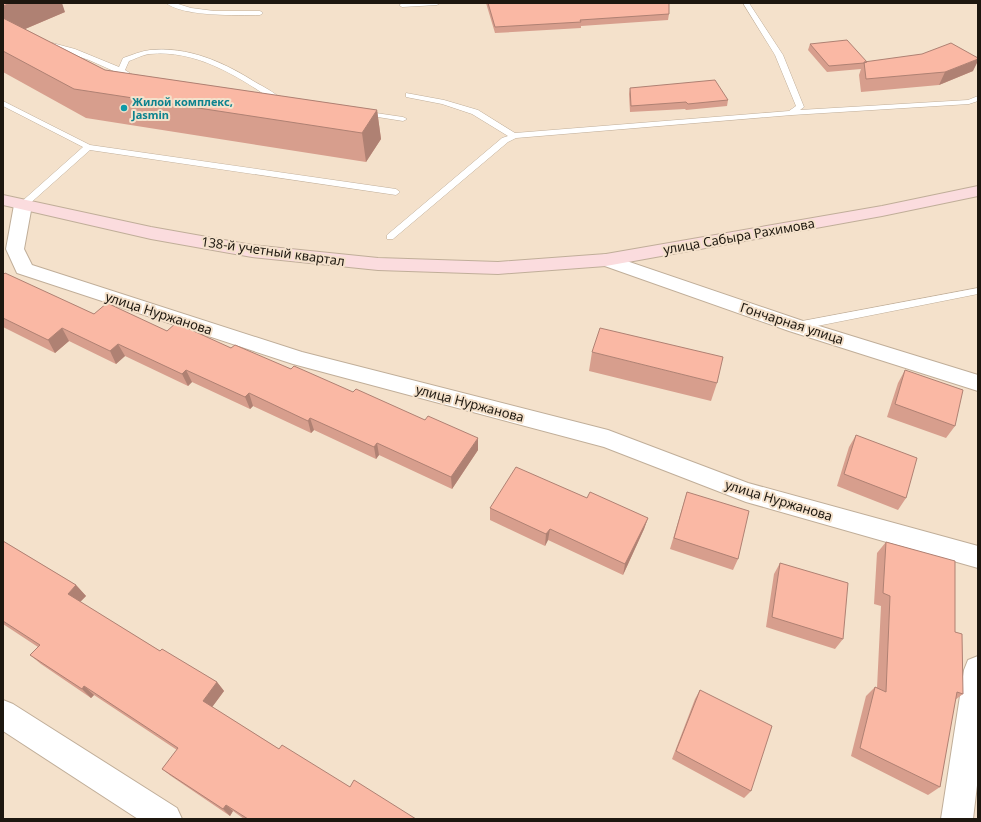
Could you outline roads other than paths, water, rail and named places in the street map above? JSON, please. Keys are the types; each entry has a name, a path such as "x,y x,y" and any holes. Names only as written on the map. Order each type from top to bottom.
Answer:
{"main road":[{"name":"улица Сабыра Рахимова","path":"498,268 606,260 882,211 978,191"},
{"name":"138-й учетный квартал","path":"13,203 151,233 252,251 378,264 498,268"}],"street":[{"name":"улица Нуржанова","path":"13,203 15,249 24,269 300,359 608,439 746,492 978,557"},
{"name":"Гончарная улица","path":"606,260 796,326 978,383"},
{"path":"957,819 978,670"},
{"path":"3,714 166,819"}],"lane":[{"path":"169,3 183,9 209,13 260,13"},
{"path":"402,6 437,3"},
{"path":"746,3 779,55 800,107 791,113"},
{"path":"33,40 61,46 121,71 138,82 145,84"},
{"path":"121,71 126,60 148,52 171,51 212,62 247,79 280,100 262,98"},
{"path":"409,95 444,102 475,112 514,136"},
{"path":"390,237 505,140 514,136 791,113 969,102 978,98"},
{"path":"3,103 88,147 396,192"},
{"path":"359,112 403,119"},
{"path":"13,203 88,147"},
{"path":"796,326 978,291"}],"place":[{"name":"Жилой комплекс, Jasmin","path":"124,108"}]}
